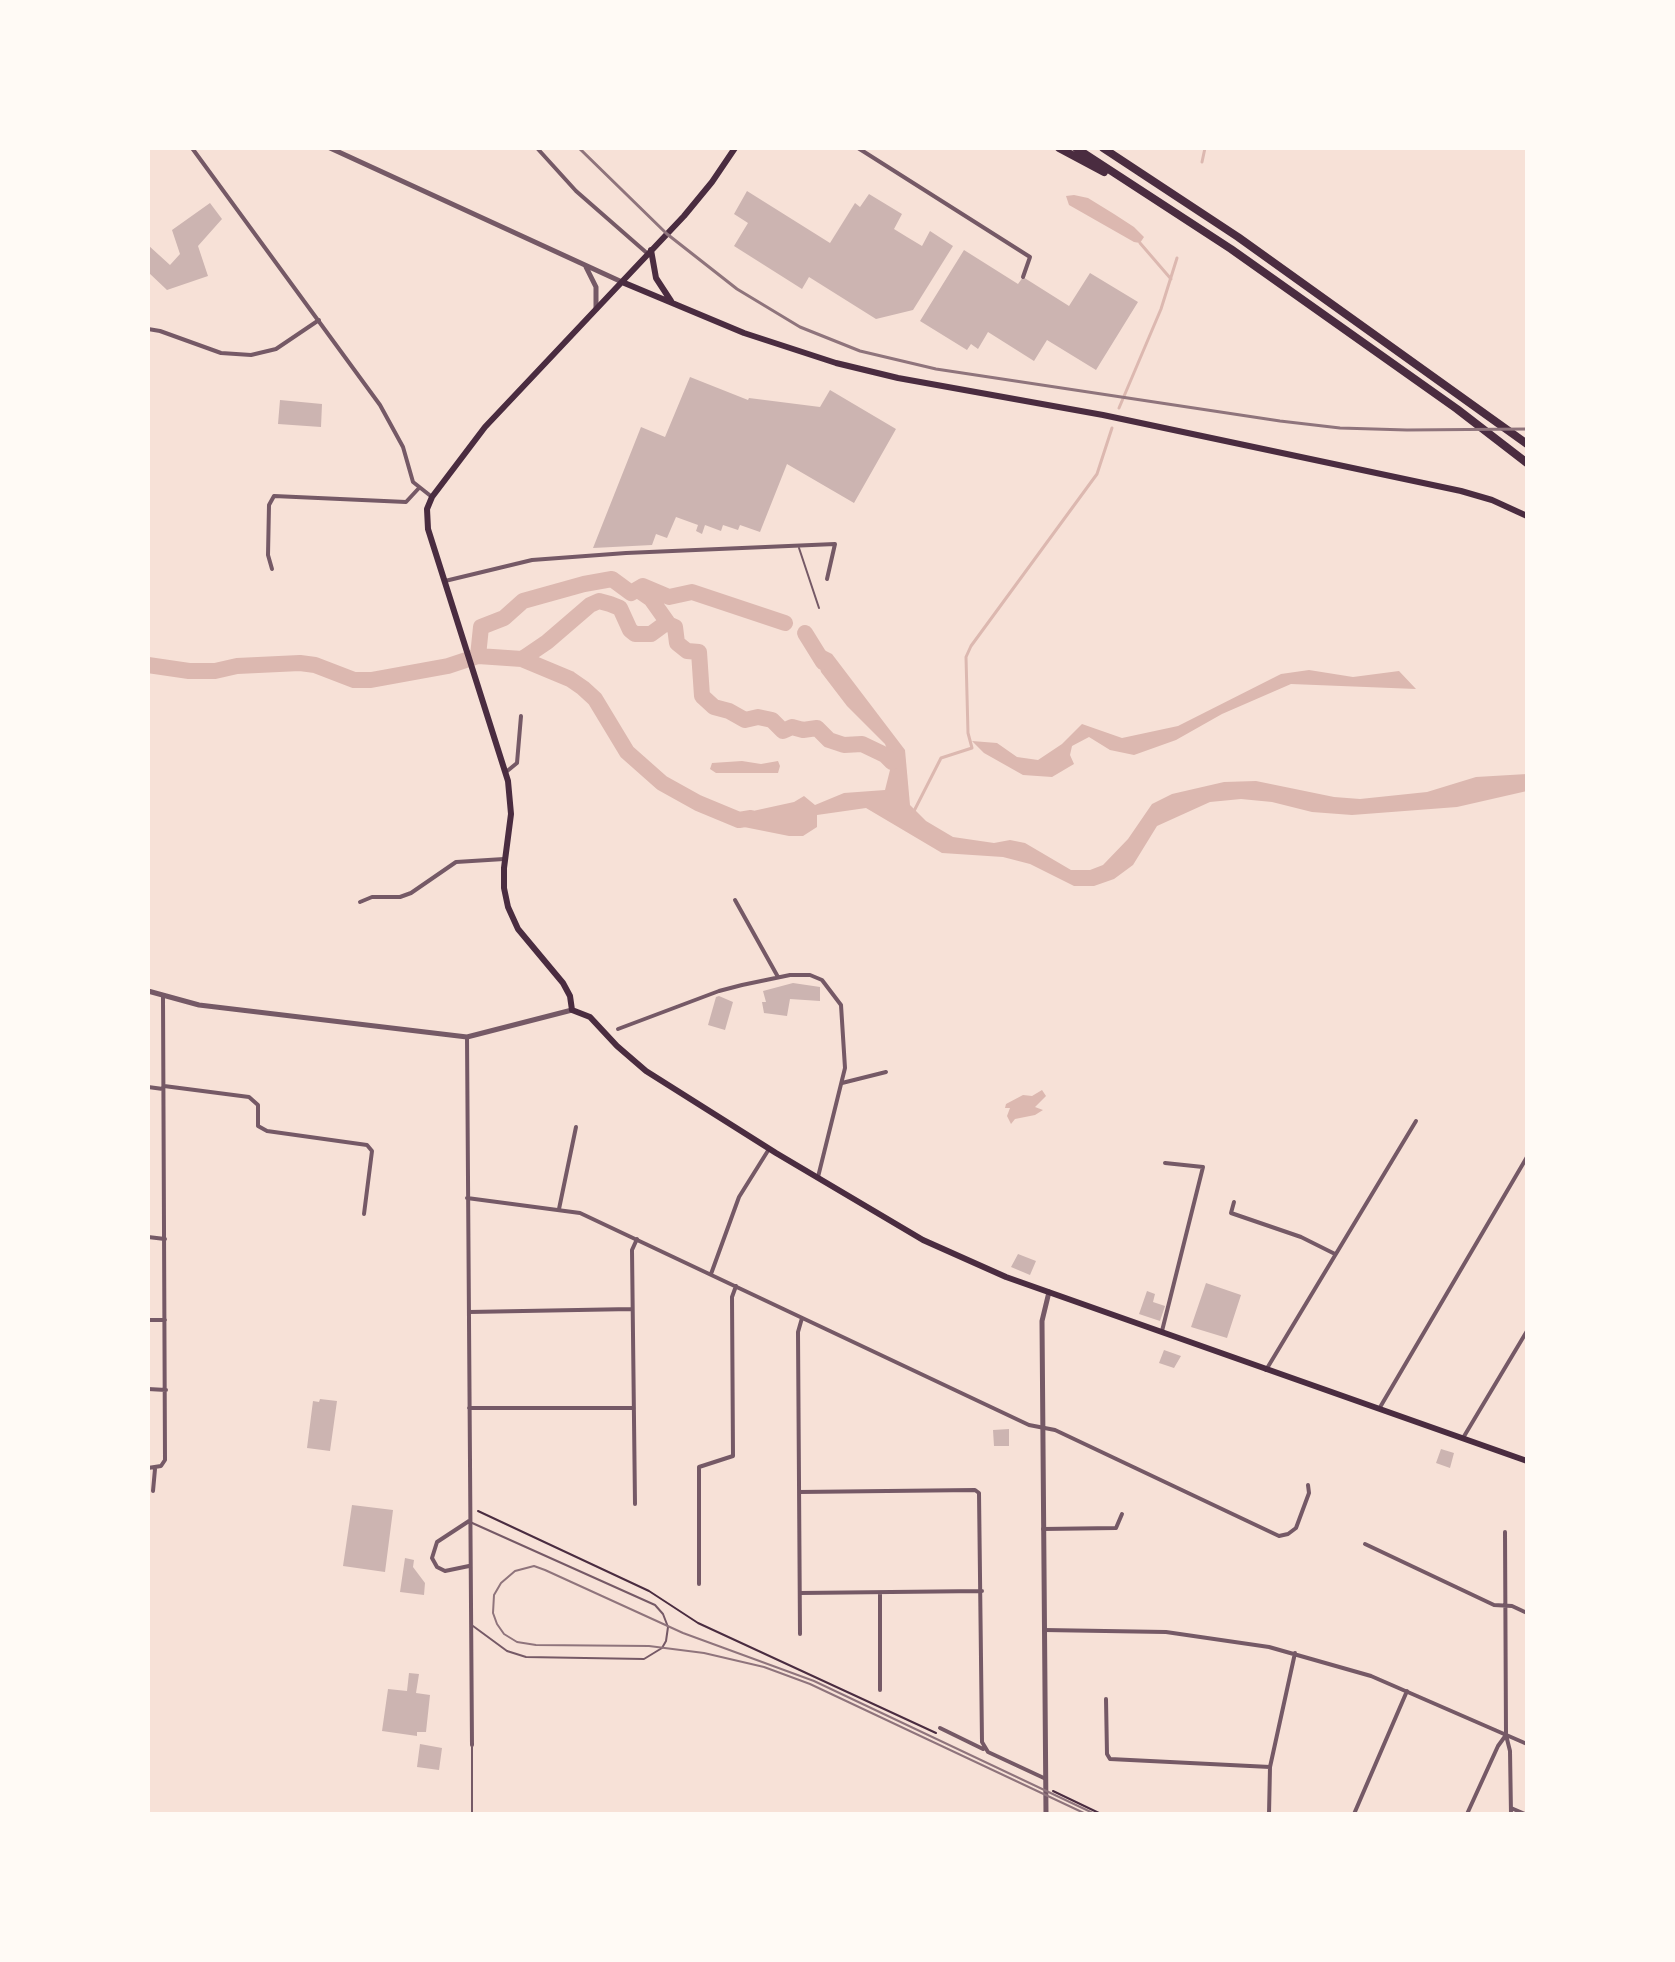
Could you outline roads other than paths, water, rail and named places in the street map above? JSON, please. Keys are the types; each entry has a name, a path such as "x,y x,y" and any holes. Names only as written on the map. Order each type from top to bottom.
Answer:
{"highway":[{"path":"1059,148 1150,197"},
{"path":"1076,148 1231,249 1457,409 1527,463"},
{"path":"1103,148 1238,237 1527,444"}],"main road":[{"path":"735,148 712,182 650,252 485,427 432,497 427,509 426,523 506,772 511,814 504,859 504,888 511,915 523,935 563,983 570,996 572,1010 590,1017 617,1046 663,1083 923,1240 984,1269 1527,1461"},
{"path":"650,252 658,284 677,306"},
{"path":"622,282 777,345 869,372 1103,415 1461,491 1492,500 1527,516"}],"street":[{"path":"192,148 390,421 403,447 413,482 432,497"},
{"path":"330,148 622,282"},
{"path":"537,148 576,191 650,252"},
{"path":"858,148 1030,257 1023,277"},
{"path":"586,266 596,287 596,309"},
{"path":"148,329 221,353 251,355 276,349 319,320"},
{"path":"272,569 268,555 268,530 269,501 274,496 406,502 419,488"},
{"path":"445,581 532,560 835,544 827,579"},
{"path":"506,772 517,763 521,716"},
{"path":"360,902 372,897 400,897 411,893 456,862 480,858 504,859"},
{"path":"735,900 778,977"},
{"path":"618,1029 719,991 778,977 810,975 822,980 841,1005 845,1068 817,1178"},
{"path":"148,991 212,1007 467,1037 572,1010"},
{"path":"148,1468 155,1469 165,1460 163,996"},
{"path":"467,1037 472,1745"},
{"path":"842,1083 886,1072"},
{"path":"148,1087 249,1097 258,1105 258,1126 267,1131 362,1143 370,1147 364,1214"},
{"path":"1266,1370 1416,1121"},
{"path":"559,1209 576,1127"},
{"path":"711,1274 739,1197 769,1149"},
{"path":"1379,1409 1527,1157"},
{"path":"1161,1333 1203,1167 1165,1163"},
{"path":"467,1198 580,1213 1029,1425 1055,1430 1279,1536 1296,1528 1309,1493 1308,1485"},
{"path":"1234,1202 1231,1213 1301,1237 1335,1254"},
{"path":"148,1237 165,1239"},
{"path":"635,1504 632,1250 637,1239"},
{"path":"699,1584 699,1467 733,1456 732,1297 736,1286"},
{"path":"1046,1814 1042,1321 1049,1292"},
{"path":"469,1312 632,1309"},
{"path":"800,1634 798,1332 802,1318"},
{"path":"148,1320 165,1320"},
{"path":"1463,1438 1527,1331"},
{"path":"148,1389 166,1390"},
{"path":"469,1408 634,1408"},
{"path":"153,1491 155,1469"},
{"path":"799,1492 975,1490 981,1497 982,1742 985,1750"},
{"path":"1043,1529 1116,1528 1122,1514"},
{"path":"469,1521 440,1539 432,1553 434,1562 442,1570 452,1572 469,1566"},
{"path":"1505,1532 1506,1735 1510,1751 1511,1811 1525,1814"},
{"path":"1365,1544 1494,1605 1512,1606 1527,1613"},
{"path":"800,1593 982,1591"},
{"path":"880,1593 880,1690"},
{"path":"1044,1630 1166,1632 1222,1638 1295,1653 1371,1676 1527,1744"},
{"path":"1269,1814 1270,1767 1295,1653"},
{"path":"1354,1814 1407,1691"},
{"path":"1106,1699 1107,1754 1110,1759 1270,1767"},
{"path":"938,1731 1046,1779"},
{"path":"1467,1814 1506,1735"}],"lane":[{"path":"798,547 819,608"},
{"path":"469,1521 655,1605 666,1620 667,1634 662,1648 644,1659 535,1659 507,1651 471,1625"},
{"path":"472,1745 472,1814"}],"waterway":[{"path":"1202,162 1205,148"},
{"path":"1140,243 1171,279"},
{"path":"1119,408 1161,309 1177,258"},
{"path":"913,813 941,758 972,748 968,733 966,657 971,646 1097,474 1112,428"},
{"path":"478,656 481,627 504,618 523,601 612,579 631,593 643,586 669,597 692,592 785,623"},
{"path":"638,590 651,599 668,623"},
{"path":"522,659 590,605 599,601 610,604 620,608 635,634 651,634 666,623 675,627 677,643 687,651 699,652 702,696 714,707 745,720 758,717 772,720 783,731 792,727 803,730 817,728 829,740 844,745 862,744 885,755 892,762"},
{"path":"805,633 823,662"},
{"path":"148,665 215,671 237,666 300,663 315,665 354,680 371,680 448,666 478,656 522,659 570,679 583,688 595,699 627,752 662,783 698,803 739,820 751,818"}],"tram line":[{"path":"1086,1814 810,1684 764,1667 704,1653 649,1646 536,1645 517,1642 504,1634 497,1624 493,1613 494,1595 501,1583 515,1571 534,1566 545,1570 683,1633 814,1681 1095,1814"}],"railway":[{"path":"579,148 667,234 737,289 800,327 860,351 936,369 1280,421 1340,428 1527,429"}]}
